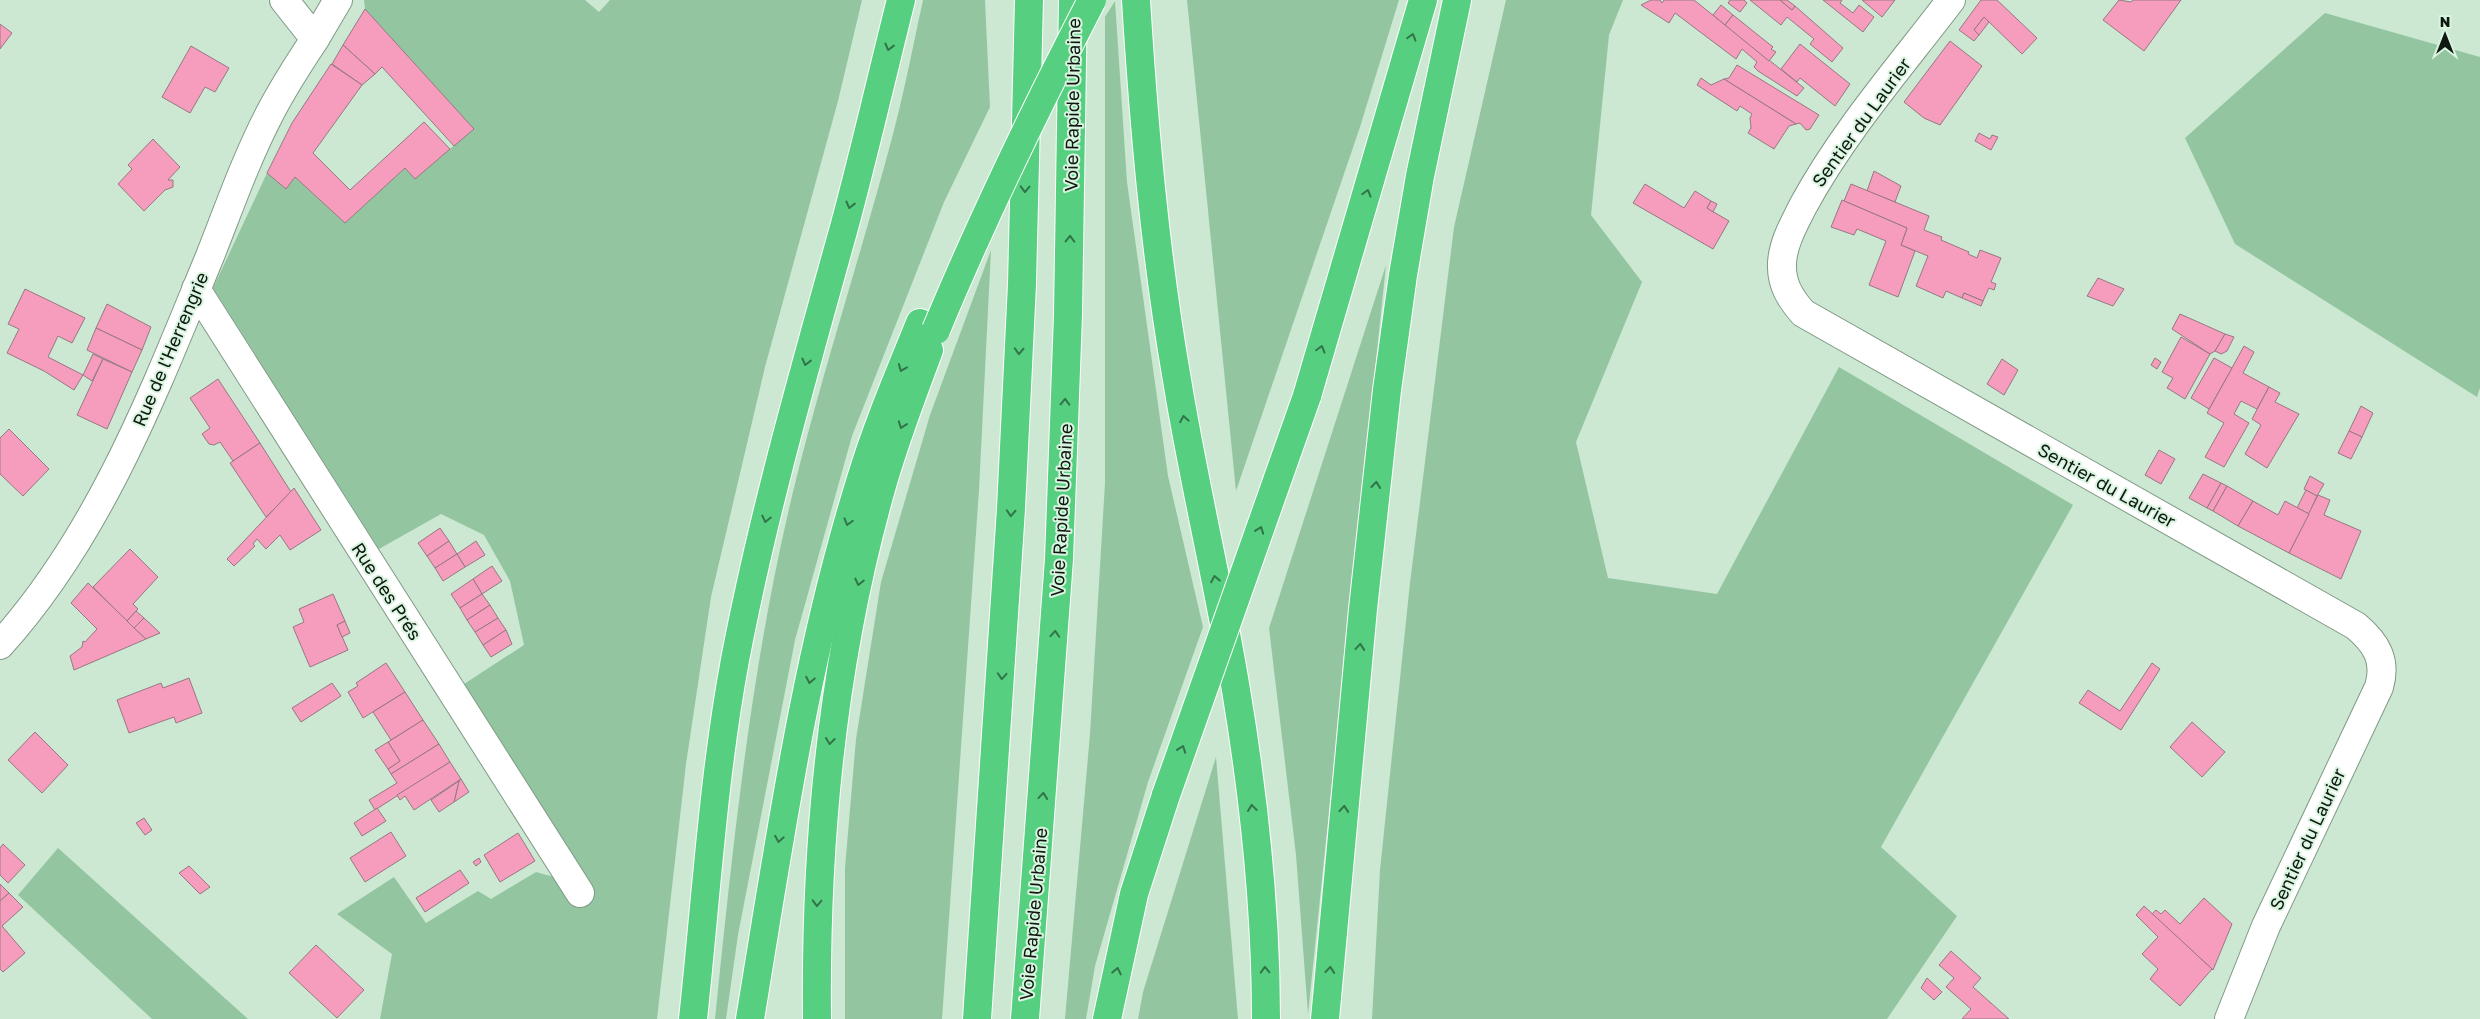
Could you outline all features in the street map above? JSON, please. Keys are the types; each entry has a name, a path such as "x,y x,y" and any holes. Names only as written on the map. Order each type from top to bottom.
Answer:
{"highway":[{"path":"693,1019 711,834 722,749 735,662 748,595 771,496 818,314 845,222 901,0"},
{"path":"977,1019 1011,509 1022,284 1029,0"},
{"path":"750,1019 790,779 813,664 838,561 874,441 928,326 1017,107 1073,0"},
{"name":"Voie Rapide Urbaine","path":"1025,1019 1045,776 1059,559 1068,315 1073,0"},
{"path":"817,1019 816,928 820,838 830,741 843,658 881,489 928,326 970,249 1028,124 1092,0"},
{"path":"1136,0 1146,137 1168,320 1178,389 1236,690 1246,764 1262,902 1266,1019"},
{"path":"1107,1019 1134,894 1166,795 1307,396 1423,0"},
{"path":"1325,1019 1363,609 1387,390 1403,275 1420,176 1457,0"}],"street":[{"path":"284,0 315,39"},
{"name":"Rue de l'Herrengrie","path":"0,646 40,595 110,483 139,425 263,128 284,89 338,0"},
{"name":"Sentier du Laurier","path":"1951,0 1830,159 1803,206 1786,244 1782,261 1785,288 1792,301 1803,313 2356,626 2370,638 2382,660 2383,673 2379,687 2266,926 2229,1019"},
{"name":"Rue des Prés","path":"196,289 580,893"}],"green space":[{"path":"364,0 585,0 599,12 610,0 862,0 838,101 765,367 711,597 686,764 657,1019 380,1019 392,954 337,914 394,877 426,923 478,891 491,899 536,872 554,877 569,851 464,684 524,645 510,581 484,535 441,514 379,549 213,288 267,173 286,189 295,177 345,223 405,168 415,178 474,129 365,9"},
{"path":"923,0 985,0 990,107 944,202 852,436 795,640 738,935 726,1019 715,1019 745,756 765,626 778,561 815,406 892,138"},
{"path":"1187,0 1399,0 1360,127 1236,491"},
{"path":"1506,0 1623,0 1609,35 1591,215 1642,282 1576,442 1608,578 1717,594 1839,367 2073,505 1881,847 1957,916 1887,1019 1372,1019 1380,870 1410,583 1454,227"},
{"path":"1115,1 1127,182 1168,476 1203,627 1148,782 1095,966 1086,1019 1065,1019 1090,734 1105,483 1105,17"},
{"path":"2325,13 2480,57 2480,388 2477,397 2235,244 2185,138"},
{"path":"991,250 979,490 942,1019 845,1019 845,868 856,739 881,582 930,415"},
{"path":"1386,265 1308,1014 1296,855 1269,628"},
{"path":"1216,757 1238,1019 1138,1019 1143,992"},
{"path":"58,848 248,1019 152,1019 18,895"}],"building":[{"path":"1651,0 1660,0 1662,3 1664,0 1694,0 1804,88 1797,96 1758,71 1754,67 1757,62 1742,49 1736,59 1675,13 1669,23 1641,5"},
{"path":"1730,0 1744,0 1747,3 1740,12 1728,3"},
{"path":"1750,0 1780,0 1792,10 1795,6 1843,48 1832,62 1810,44 1814,39 1787,17 1781,25"},
{"path":"1780,0 1787,0 1795,6 1792,10"},
{"path":"1823,0 1842,0 1840,3 1853,13 1859,5 1874,17 1863,32"},
{"path":"1862,0 1895,0 1882,17"},
{"path":"1981,0 1997,0 2037,38 2022,54 1984,17 1974,30 1979,35 1974,41 1959,30"},
{"path":"2119,0 2131,2 2133,0 2181,0 2144,51 2103,20"},
{"path":"1721,5 1733,15 1725,25 1713,15"},
{"path":"365,9 474,129 454,146 382,67 375,74 343,45"},
{"path":"1733,15 1773,47 1771,49 1776,52 1769,61 1725,25"},
{"path":"1984,17 1989,22 1979,35 1974,30"},
{"path":"0,24 12,33 0,49"},
{"path":"1950,41 1982,66 1940,125 1924,118 1904,102"},
{"path":"1800,44 1850,84 1835,106 1800,78 1797,82 1781,69"},
{"path":"343,45 375,74 362,85 332,64"},
{"path":"191,46 229,68 215,92 205,87 190,113 162,97"},
{"path":"331,64 362,85 313,153 350,190 424,122 450,149 415,179 405,168 345,223 295,177 286,189 267,173 292,123"},
{"path":"1737,65 1819,115 1810,129 1806,130 1800,123 1796,124 1724,79 1729,78"},
{"path":"1701,78 1711,85 1724,79 1796,124 1789,126 1774,149 1748,133 1751,128 1750,118 1752,114 1740,106 1737,111 1697,85"},
{"path":"1979,133 1990,139 1992,135 1998,137 1991,150 1975,141"},
{"path":"153,139 180,167 168,180 173,180 173,187 165,190 144,211 118,184 132,169 128,165"},
{"path":"1874,171 1901,186 1895,202 1867,191"},
{"path":"1645,184 1684,208 1695,191 1711,201 1707,208 1729,221 1713,249 1633,203"},
{"path":"1851,184 1929,216 1924,230 1942,237 1941,240 1969,252 1968,254 1977,258 1980,250 2001,258 1991,282 1996,284 1994,290 1989,288 1983,301 1964,293 1962,298 1946,291 1943,298 1916,286 1928,256 1901,245 1907,228 1844,201"},
{"path":"1842,200 1907,228 1901,245 1915,251 1898,297 1869,285 1886,241 1857,229 1854,235 1831,227"},
{"path":"1711,201 1717,204 1713,212 1707,208"},
{"path":"2098,278 2124,289 2113,306 2087,296"},
{"path":"25,289 85,318 72,343 58,336 48,357 83,375 74,390 44,371 7,353 19,329 8,324"},
{"path":"1964,293 1983,301 1981,306 1962,298"},
{"path":"107,304 151,327 142,350 96,328"},
{"path":"2180,314 2225,334 2215,351 2210,354 2172,329"},
{"path":"96,328 142,350 132,372 87,350"},
{"path":"2225,334 2234,337 2227,351 2221,354 2215,351"},
{"path":"2181,337 2210,354 2185,399 2167,388 2173,378 2162,372"},
{"path":"2244,346 2254,352 2243,373 2269,387 2257,409 2241,401 2234,414 2249,423 2224,467 2205,457 2224,423 2207,413"},
{"path":"93,354 103,359 92,381 83,375"},
{"path":"2155,358 2161,362 2157,369 2151,365"},
{"path":"2214,358 2232,368 2209,409 2191,398"},
{"path":"103,359 132,372 107,429 77,415"},
{"path":"2002,359 2018,370 2004,395 1987,384"},
{"path":"218,379 260,443 233,461 220,442 214,445 209,444 202,434 210,428 190,398"},
{"path":"2269,387 2280,393 2275,402 2299,414 2267,468 2245,454 2261,425 2252,419"},
{"path":"2361,406 2373,413 2362,437 2349,431"},
{"path":"9,429 49,469 23,496 0,474 0,438"},
{"path":"2349,431 2362,437 2351,459 2338,453"},
{"path":"260,443 291,492 266,517 230,463"},
{"path":"2159,450 2175,459 2161,484 2145,475"},
{"path":"2203,474 2221,483 2207,508 2189,498"},
{"path":"2310,476 2324,484 2317,496 2304,489"},
{"path":"2221,483 2227,486 2213,511 2207,508"},
{"path":"2227,486 2253,501 2238,526 2213,511"},
{"path":"294,488 321,530 290,550 280,535 266,549 257,539 253,544 255,546 234,566 227,559"},
{"path":"2306,490 2317,496 2309,514 2297,508"},
{"path":"2318,495 2330,500 2324,515 2361,531 2341,579 2289,553"},
{"path":"2253,501 2278,515 2285,501 2309,514 2289,553 2238,526"},
{"path":"440,528 449,541 427,556 418,543"},
{"path":"449,541 457,554 435,568 427,556"},
{"path":"476,541 485,555 465,567 457,554"},
{"path":"130,549 158,577 133,604 138,609 127,621 93,587"},
{"path":"457,554 465,567 443,581 435,568"},
{"path":"492,566 502,581 482,594 473,579"},
{"path":"473,579 482,594 460,608 451,594"},
{"path":"88,583 146,639 74,670 70,656 82,647 83,641 85,642 97,629 71,603"},
{"path":"333,594 345,621 337,625 348,650 310,667 293,627 304,622 299,609"},
{"path":"482,594 490,605 467,620 460,608"},
{"path":"490,605 498,618 475,632 467,620"},
{"path":"136,611 144,618 134,628 127,621"},
{"path":"144,618 160,633 146,639 134,628"},
{"path":"498,618 506,630 483,645 475,632"},
{"path":"345,621 350,633 342,637 337,625"},
{"path":"506,630 512,644 491,657 483,645"},
{"path":"386,663 405,692 363,718 348,692 358,686 356,683"},
{"path":"2152,663 2160,669 2121,730 2079,703 2088,690 2120,711"},
{"path":"189,678 202,713 176,723 174,717 129,733 117,700 161,683 163,688"},
{"path":"332,683 341,696 301,722 292,708"},
{"path":"405,692 423,720 391,740 373,712"},
{"path":"423,720 439,744 391,774 388,769 400,761 388,742"},
{"path":"2192,722 2225,752 2202,777 2170,747"},
{"path":"35,732 68,765 42,793 8,760"},
{"path":"388,742 400,761 388,769 375,750"},
{"path":"439,744 450,762 375,810 369,800 397,783 391,774"},
{"path":"450,762 461,779 414,810 405,796 400,800 397,795"},
{"path":"461,779 469,792 454,802 459,781"},
{"path":"459,781 454,802 439,812 431,800"},
{"path":"377,808 386,821 362,836 354,823"},
{"path":"144,818 152,830 145,835 136,823"},
{"path":"391,832 406,856 365,882 350,858"},
{"path":"518,833 535,861 500,882 484,855"},
{"path":"3,844 25,865 8,883 0,875 0,848"},
{"path":"479,858 481,862 476,866 473,862"},
{"path":"189,866 210,887 200,894 179,873"},
{"path":"460,870 469,883 425,912 416,898"},
{"path":"0,884 9,893 0,901"},
{"path":"9,893 23,907 2,926 25,953 3,972 0,969 0,901"},
{"path":"2204,898 2232,924 2213,970 2152,914 2156,910 2161,914 2165,910 2180,924"},
{"path":"2144,906 2212,969 2180,1006 2150,979 2158,969 2142,954 2158,937 2136,915"},
{"path":"316,945 364,990 337,1018 289,973"},
{"path":"1951,951 1981,978 1973,987 2009,1019 1962,1019 1971,1009 1946,987 1954,978 1939,965"},
{"path":"1927,978 1942,992 1934,1000 1921,988"}]}
